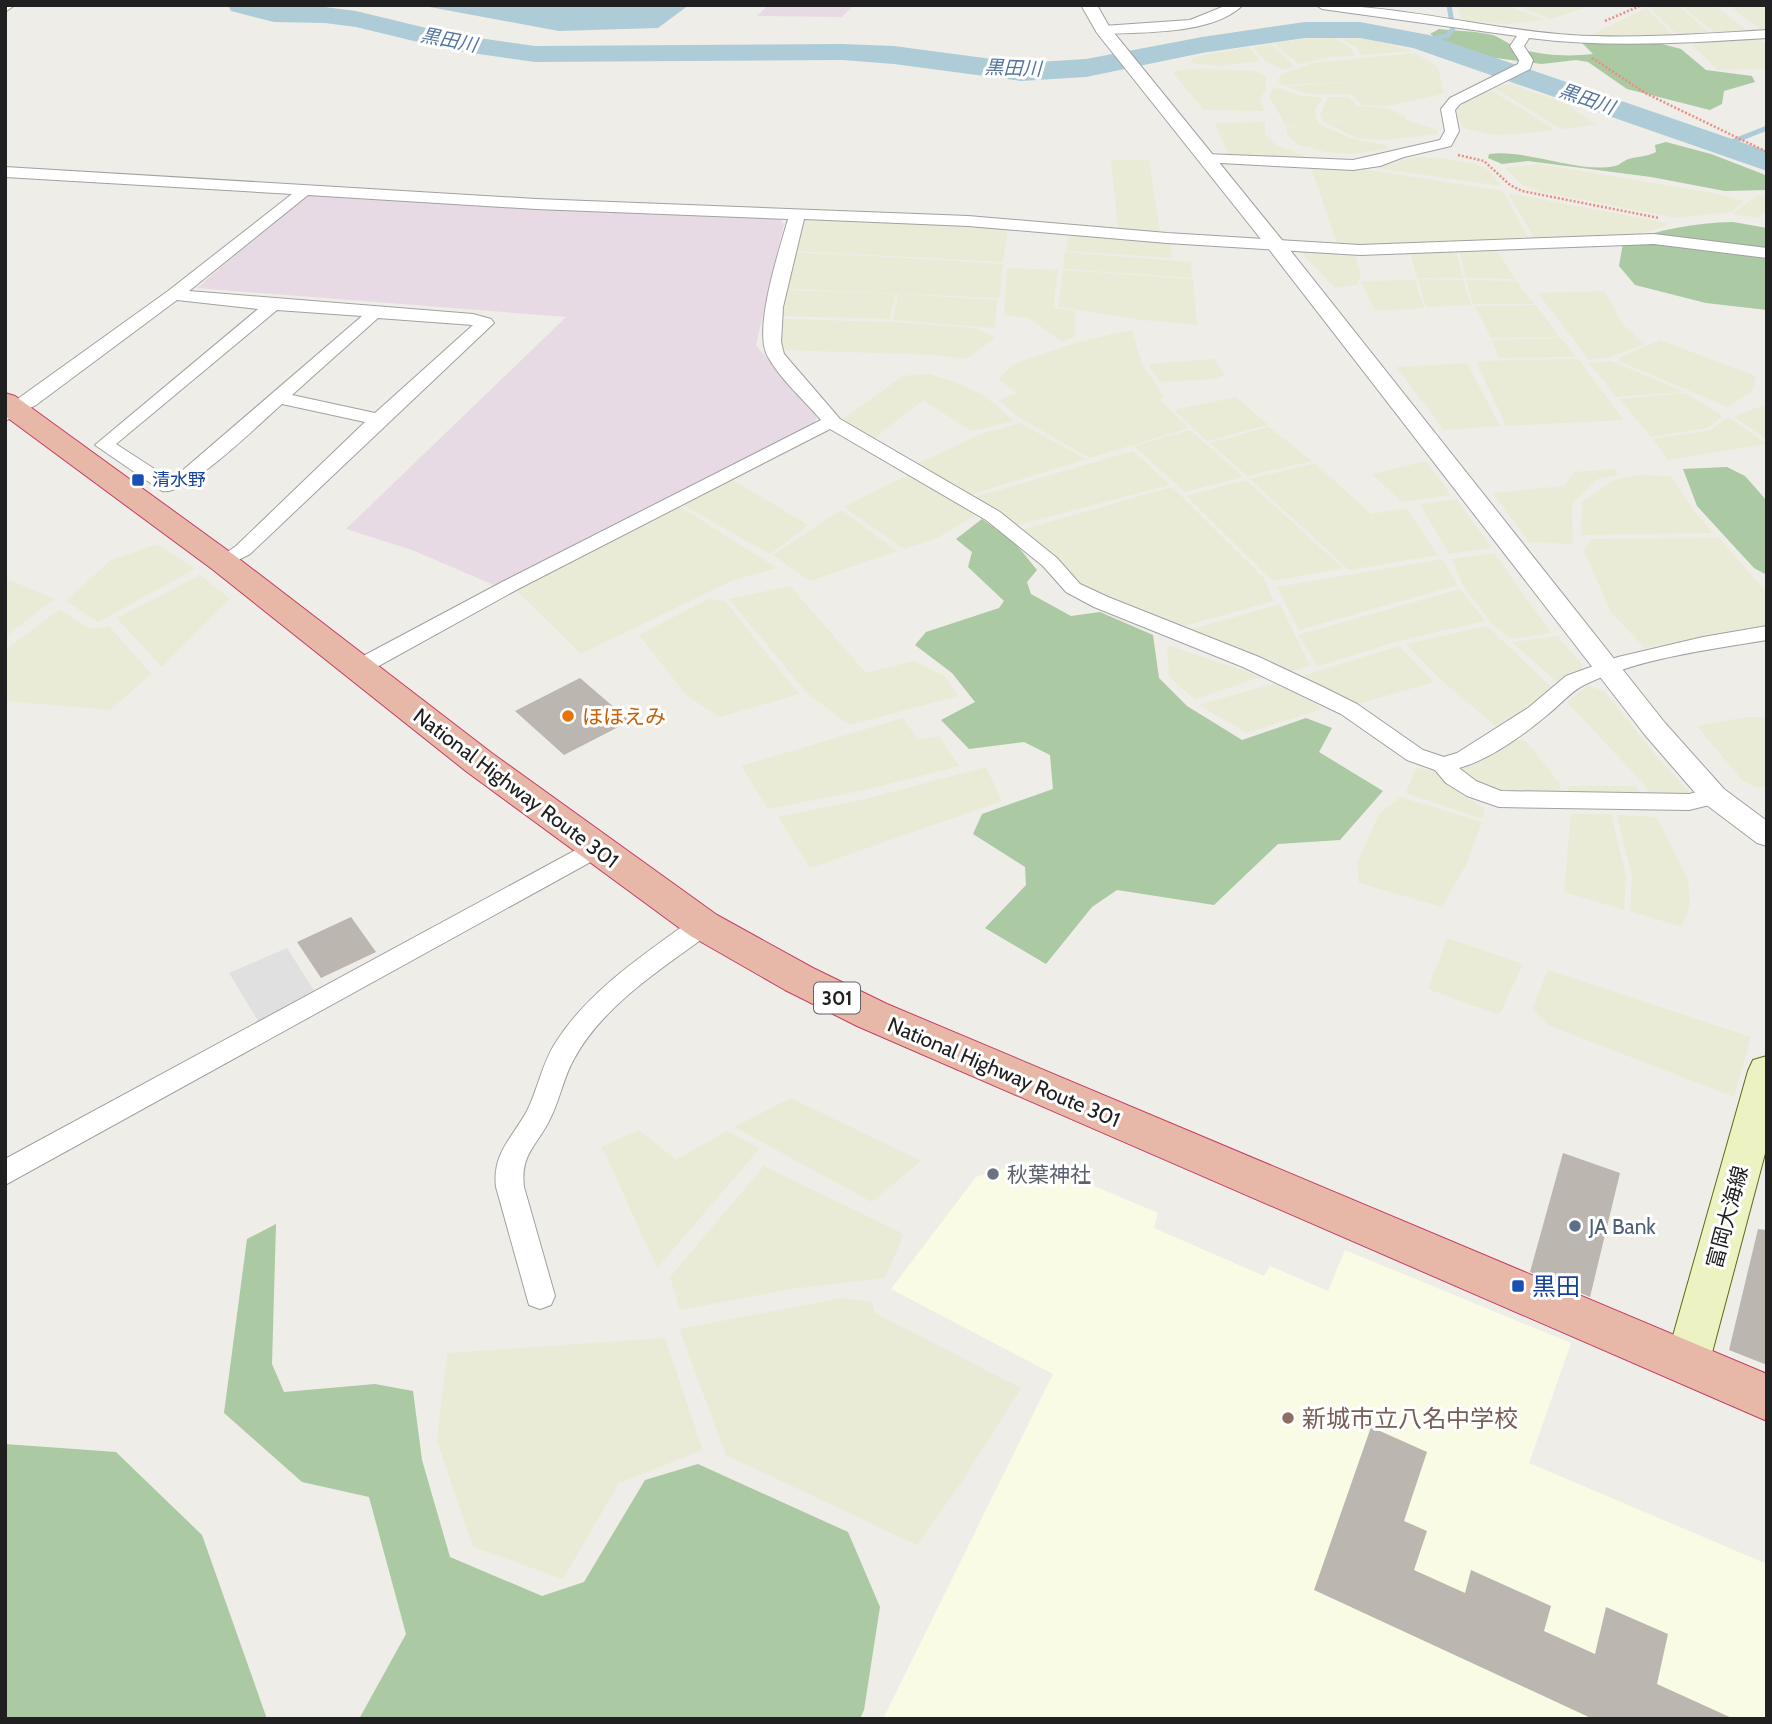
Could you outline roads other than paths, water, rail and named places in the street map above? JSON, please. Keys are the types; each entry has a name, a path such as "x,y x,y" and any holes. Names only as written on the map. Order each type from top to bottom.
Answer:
{"highway":[{"name":"National Highway Route 301","path":"9,409 223,562 480,763 703,925 799,979 872,1015 1767,1398"}],"main road":[{"name":"富岡大海線","path":"1687,1364 1767,1071"}],"street":[{"path":"1089,5 1103,30 1124,57 1275,244 1607,669 1690,771 1714,796 1767,836"},
{"path":"1103,30 1183,24 1223,14 1237,5"},
{"path":"1322,5 1569,39 1663,40 1767,34"},
{"path":"1206,159 1353,165 1439,146 1450,140 1452,131 1448,109 1455,101 1525,66 1526,60 1517,46 1525,34"},
{"path":"5,172 536,204 968,221 1167,238 1360,250 1654,239 1767,253"},
{"path":"9,409 174,295 297,198 305,188"},
{"path":"797,215 770,343 775,355 833,423 993,516 1051,562 1073,588 1101,603 1251,662 1315,692 1349,709 1415,755 1443,765 1465,759 1536,713 1574,681 1607,669 1703,644 1767,633"},
{"path":"174,295 473,319 485,323 379,419 243,550 223,562"},
{"path":"273,305 104,445 169,487 183,480 373,313"},
{"path":"278,398 379,419"},
{"path":"358,668 536,573 823,425 833,423"},
{"path":"1443,765 1450,775 1472,789 1499,799 1689,803 1714,796"},
{"path":"5,1173 596,848"},
{"path":"540,1296 510,1187 507,1172 509,1160 540,1112 556,1066 578,1031 613,997 703,925"}],"water":[{"path":"419,5 689,5 658,28 559,31"}],"waterway":[{"name":"黒田川","path":"241,5 274,14 325,15 356,19 451,42 535,54 842,52 894,55 1021,72 1086,68 1202,45 1305,30 1360,30 1419,41 1767,162"},
{"path":"1419,41 1447,36 1453,29 1449,5"},
{"path":"1724,145 1767,128"}],"place":[{"name":"清水野","path":"138,480"},
{"name":"ほほえみ","path":"568,716"},
{"name":"秋葉神社","path":"993,1174"},
{"name":"JA Bank","path":"1575,1226"},
{"name":"黒田","path":"1518,1286"},
{"name":"新城市立八名中学校","path":"1288,1418"}]}
